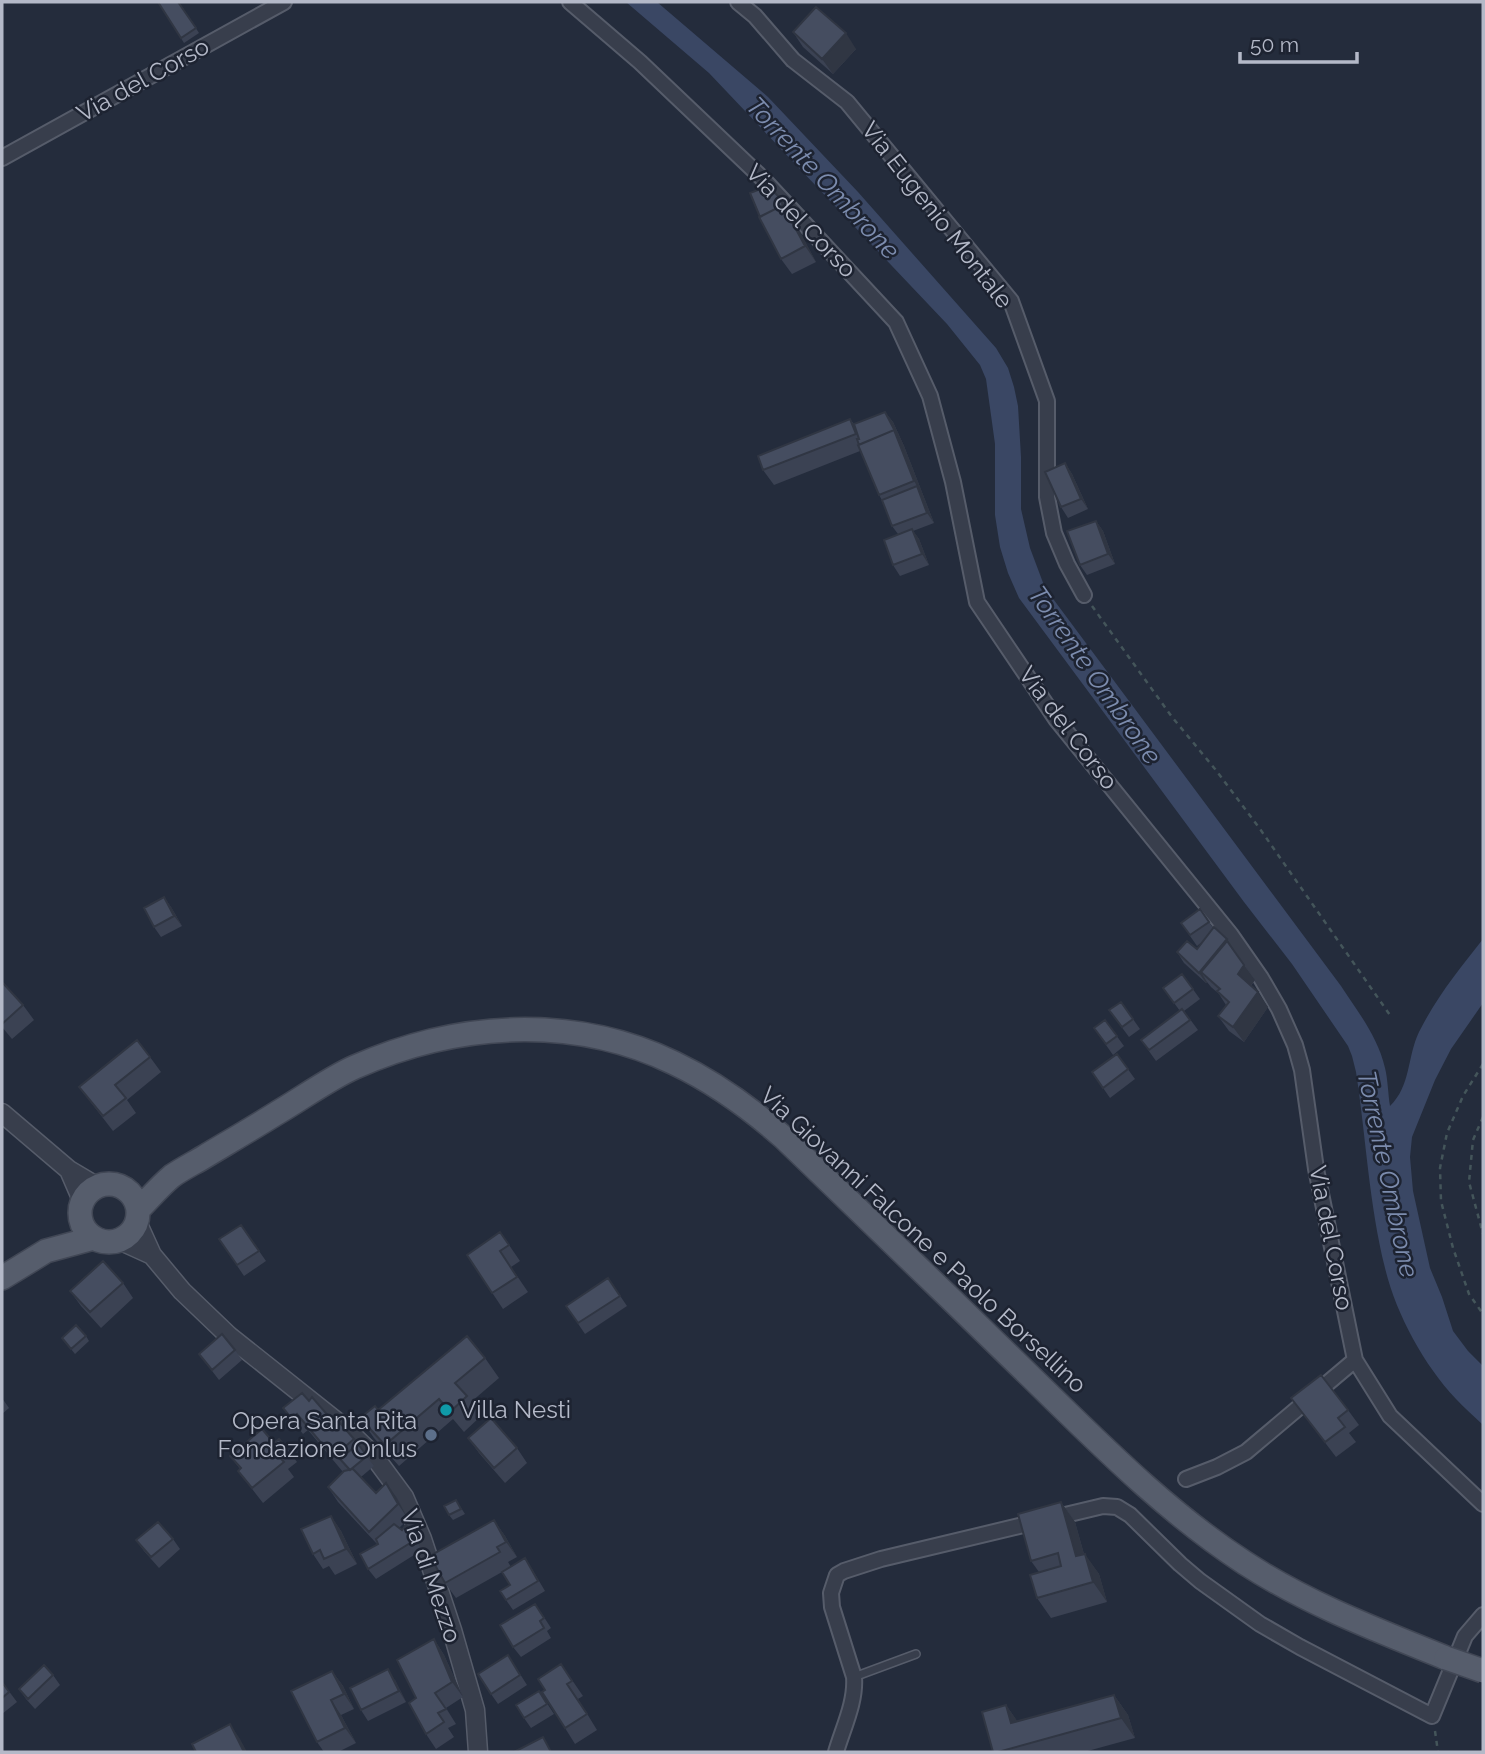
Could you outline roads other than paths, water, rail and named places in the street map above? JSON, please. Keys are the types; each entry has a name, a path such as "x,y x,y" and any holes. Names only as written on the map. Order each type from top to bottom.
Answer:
{"main road":[{"name":"Via Giovanni Falcone e Paolo Borsellino","path":"138,1216 173,1176 353,1068 398,1050 468,1033 507,1029 546,1029 588,1034 632,1046 674,1063 714,1085 754,1112 1114,1456 1167,1505 1212,1540 1247,1564 1344,1616 1483,1671"},
{"name":"Via Giovanni Falcone e Paolo Borsellino","path":"124,1187 173,1176"},
{"path":"46,1251 86,1200 105,1183 124,1187 136,1201 138,1216 131,1233 119,1240 108,1242 94,1238 85,1229 86,1200"},
{"path":"2,1278 46,1251 94,1238"}],"street":[{"name":"Via del Corso","path":"2,158 284,2"},
{"name":"Via del Corso","path":"570,2 640,62 762,178 896,322 930,396 953,482 977,602 1056,719 1231,935 1279,1009 1295,1045 1302,1070 1316,1169 1355,1360 1390,1416 1483,1504"},
{"name":"Via Eugenio Montale","path":"738,2 755,16 793,61 847,102 1011,301 1047,401 1047,497 1054,533 1084,595"},
{"path":"2,1113 69,1170 86,1200"},
{"path":"138,1216 152,1255"},
{"path":"119,1240 152,1255"},
{"name":"Via di Mezzo","path":"152,1255 181,1291 229,1336 318,1406 373,1455 404,1497 422,1539 475,1710 478,1752"},
{"path":"1186,1479 1246,1452 1355,1360"},
{"path":"836,1752 854,1695 854,1677 832,1607 831,1593 837,1575 881,1559 1110,1506 1130,1515 1200,1581 1259,1624 1432,1716 1465,1636 1483,1615"}],"lane":[{"path":"854,1677 915,1654"}],"water":[{"name":"Torrente Ombrone","path":"626,2 657,2 768,97 858,192 996,348 1008,368 1018,406 1021,509 1030,548 1045,588 1354,1005 1382,1057 1390,1106 1402,1090 1415,1042 1426,1019 1483,939 1483,1003 1451,1049 1435,1080 1412,1137 1410,1157 1413,1191 1430,1268 1453,1331 1483,1366 1483,1425 1456,1399 1433,1371 1396,1303 1375,1220 1356,1072 1348,1046 1292,964 1019,598 1000,547 995,515 995,444 986,379 980,365 947,324 709,73"}],"place":[{"name":"Villa Nesti","path":"446,1410"},
{"name":"Opera Santa Rita Fondazione Onlus","path":"431,1435"}]}
